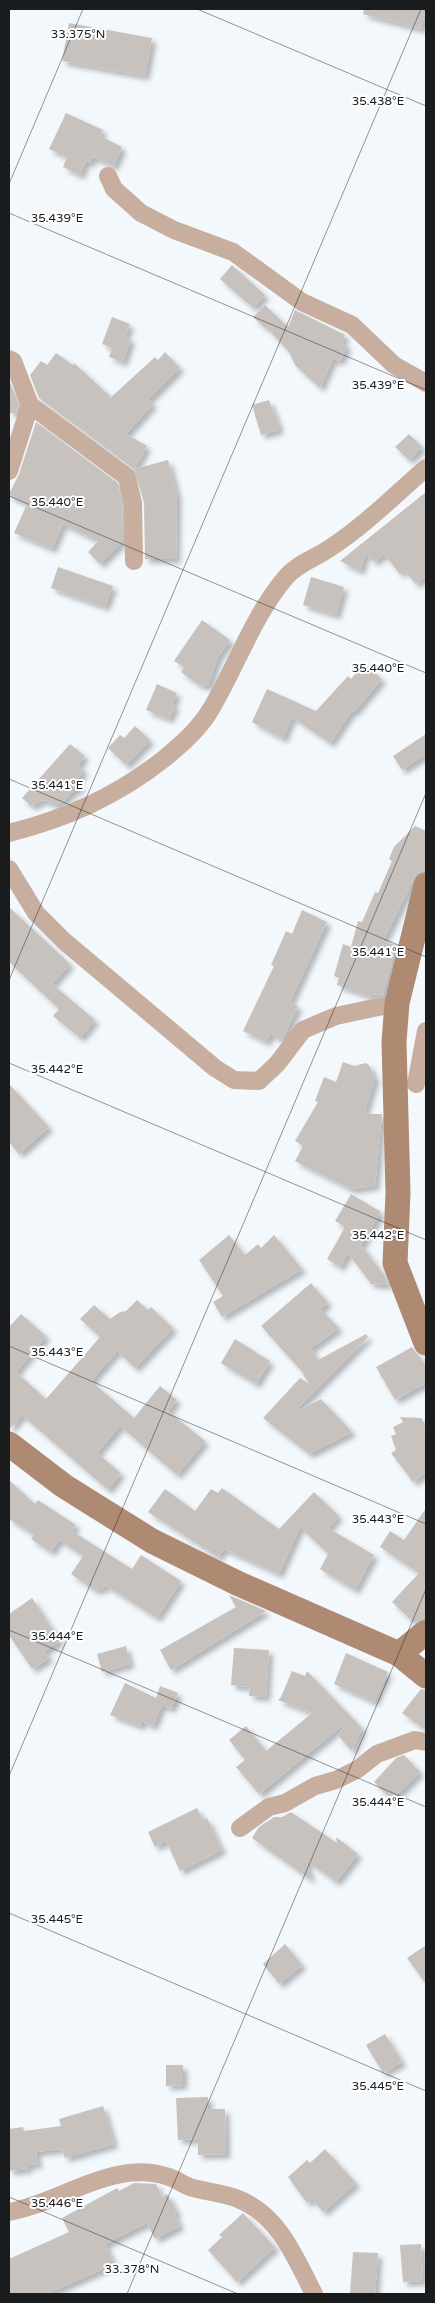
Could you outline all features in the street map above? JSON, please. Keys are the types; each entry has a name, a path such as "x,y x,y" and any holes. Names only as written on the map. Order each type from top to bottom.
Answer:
{"street":[{"path":"108,176 114,189 141,213 174,230 234,252 302,302 352,325 394,366 426,383"},
{"path":"9,358 13,361 30,405 127,477 133,503 134,561"},
{"path":"9,470 30,405"},
{"path":"9,833 55,820 121,790 197,731 224,685 258,618 285,578 294,569 331,548 426,468"},
{"path":"9,869 36,913 64,941 215,1068 234,1080 259,1080 277,1064 303,1030 336,1016 397,1003"},
{"path":"412,1084 397,1003 426,885"},
{"path":"426,1031 412,1084 398,1193 395,1263 426,1343"},
{"path":"9,1444 64,1486 152,1541 236,1584 399,1654 426,1676"},
{"path":"399,1654 426,1632"},
{"path":"240,1828 269,1807 285,1803 315,1786 336,1780 358,1769 377,1754 415,1740 426,1742"},
{"path":"9,2212 50,2200 92,2182 117,2175 146,2171 170,2178 192,2188 236,2198 258,2208 270,2218 285,2238 314,2294"}],"building":[{"path":"364,9 426,9 421,29 363,14"},
{"path":"69,23 152,38 145,76 62,61"},
{"path":"66,113 103,130 100,136 122,147 114,166 93,157 90,163 86,161 80,175 63,167 67,157 49,149"},
{"path":"232,265 265,295 253,308 220,279"},
{"path":"265,305 288,327 295,310 345,335 342,343 347,346 340,361 333,359 320,388 295,365 289,352 266,327 253,317"},
{"path":"112,317 130,324 125,337 131,339 123,362 109,357 112,348 102,344"},
{"path":"165,352 180,368 148,400 153,404 126,434 147,446 134,469 39,398 30,375 41,361 47,365 56,353 73,365 74,363 110,396 108,400 155,357 158,360"},
{"path":"9,379 19,405 16,413 9,413"},
{"path":"269,400 279,426 278,430 261,435 252,405"},
{"path":"36,422 118,483 122,504 123,541 100,564 88,552 98,541 63,524 52,549 14,533 27,504 9,496 9,494 19,474"},
{"path":"409,434 422,447 409,460 395,447"},
{"path":"168,460 177,494 176,559 145,559 144,503 134,469"},
{"path":"426,492 426,576 416,584 404,570 400,574 384,554 374,562 366,553 360,571 340,561"},
{"path":"58,567 113,586 105,607 51,588"},
{"path":"311,577 344,587 336,615 303,605"},
{"path":"202,620 230,640 218,657 208,686 199,685 181,672 184,667 174,661"},
{"path":"364,664 382,679 354,712 352,711 330,743 292,717 283,739 252,722 267,689 316,711 348,676 351,679"},
{"path":"157,684 177,693 172,704 175,706 169,719 146,710"},
{"path":"135,726 150,740 126,765 108,748 120,735 124,738"},
{"path":"426,734 426,754 402,770 393,756"},
{"path":"70,744 85,756 78,765 84,771 76,780 81,787 56,805 43,800 31,806 22,798"},
{"path":"415,826 426,831 426,865 423,871 417,873 383,941 396,945 383,995 373,994 371,997 337,985 339,978 334,976 343,944 351,947 358,921 362,922 375,892 378,893 392,861 389,859 394,847"},
{"path":"9,907 70,964 52,984 95,1020 80,1038 53,1016 59,1009 9,962"},
{"path":"302,910 327,922 290,1002 298,1006 282,1040 270,1034 266,1042 243,1031 274,966 271,965 286,931 292,934"},
{"path":"343,1062 354,1066 366,1063 369,1065 375,1078 364,1114 382,1114 375,1186 351,1189 295,1161 303,1146 295,1141 318,1102 315,1101 324,1077 336,1082"},
{"path":"9,1084 49,1127 19,1154 9,1142"},
{"path":"351,1194 381,1212 361,1245 384,1275 388,1285 371,1284 348,1253 340,1267 327,1259 344,1229 344,1226 335,1221"},
{"path":"229,1235 245,1255 258,1244 261,1248 274,1235 302,1269 222,1317 213,1302 223,1296 199,1260"},
{"path":"311,1283 328,1303 320,1309 339,1328 311,1348 318,1360 366,1334 368,1337 292,1414 321,1399 352,1432 309,1454 263,1418 300,1378 310,1384 304,1374 261,1326"},
{"path":"137,1300 148,1310 151,1307 173,1328 135,1368 117,1351 91,1381 134,1418 160,1386 177,1400 168,1411 205,1441 177,1475 120,1426 97,1453 121,1473 108,1490 22,1415 9,1430 9,1327 21,1314 46,1336 16,1372 46,1399 100,1337 80,1319 94,1305 110,1319 120,1312 126,1311"},
{"path":"235,1339 270,1361 256,1384 221,1363"},
{"path":"412,1347 426,1366 426,1383 395,1400 376,1367"},
{"path":"400,1417 421,1418 426,1425 424,1432 426,1435 426,1472 413,1482 391,1453 396,1450 391,1436 396,1434 393,1427 403,1422"},
{"path":"9,1480 35,1504 38,1500 76,1525 72,1531 132,1569 141,1555 181,1581 157,1618 105,1585 102,1590 98,1588 96,1591 71,1574 83,1556 59,1540 51,1552 31,1539 34,1535 9,1519"},
{"path":"222,1488 279,1529 314,1492 339,1516 328,1528 374,1555 355,1590 320,1569 328,1554 300,1527 279,1574 224,1549 218,1557 148,1512 165,1489 195,1511 211,1489 218,1493"},
{"path":"426,1508 426,1618 414,1623 392,1602 419,1573 380,1547 390,1531 404,1540"},
{"path":"229,1595 266,1611 171,1670 160,1650 236,1607"},
{"path":"32,1598 60,1641 44,1651 49,1658 32,1669 9,1635 9,1614"},
{"path":"126,1646 130,1664 102,1672 97,1654"},
{"path":"234,1648 269,1650 266,1697 249,1696 250,1687 231,1685"},
{"path":"346,1653 388,1672 374,1702 334,1684"},
{"path":"292,1671 305,1676 307,1671 362,1728 352,1751 338,1736 349,1720 259,1794 236,1767 245,1760 229,1740 246,1726 266,1751 312,1713 278,1700"},
{"path":"125,1683 156,1698 160,1686 178,1693 171,1709 162,1705 153,1726 142,1721 140,1726 110,1715"},
{"path":"421,1689 426,1690 426,1730 402,1713"},
{"path":"404,1755 420,1772 392,1800 374,1782 396,1758"},
{"path":"197,1808 203,1820 207,1818 222,1850 180,1871 166,1841 155,1847 148,1832"},
{"path":"291,1812 337,1843 336,1837 358,1854 336,1882 306,1860 311,1880 252,1838 259,1827 274,1817 282,1817"},
{"path":"285,1944 302,1965 279,1984 263,1964"},
{"path":"426,1945 426,1984 407,1958"},
{"path":"385,2034 402,2062 383,2073 366,2045"},
{"path":"166,2065 183,2065 183,2085 166,2086"},
{"path":"208,2097 208,2109 225,2109 226,2154 198,2155 198,2139 178,2140 176,2098"},
{"path":"103,2106 114,2144 65,2158 62,2149 36,2152 38,2164 27,2165 28,2169 9,2171 9,2129 23,2127 24,2131 61,2126 59,2119"},
{"path":"325,2149 356,2183 323,2212 312,2199 307,2203 288,2177 307,2160 310,2163"},
{"path":"134,2183 156,2184 162,2197 167,2194 177,2212 174,2213 180,2226 155,2239 147,2223 105,2244 114,2264 47,2294 9,2294 9,2259 69,2232 62,2218 117,2188 119,2191"},
{"path":"243,2213 275,2247 237,2282 208,2250 222,2237 219,2235"},
{"path":"421,2244 423,2281 403,2282 400,2245"},
{"path":"353,2252 378,2253 375,2294 350,2294"}]}
